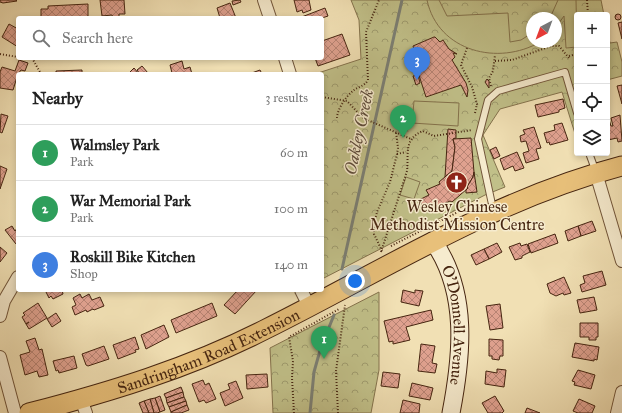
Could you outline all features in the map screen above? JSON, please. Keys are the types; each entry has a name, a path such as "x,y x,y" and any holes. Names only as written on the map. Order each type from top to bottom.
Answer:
{"main road":[{"name":"Sandringham Road Extension","path":"29,413 83,406 134,383 195,361 257,333 494,211 547,189 622,166"}],"street":[{"path":"264,0 269,16"},
{"path":"285,60 289,72"},
{"path":"596,173 622,261"},
{"name":"O'Donnell Avenue","path":"433,242 446,263 455,294 460,330 460,363 451,413"},
{"path":"0,316 4,301 16,280"},
{"path":"302,292 309,306"},
{"path":"0,357 15,413"},
{"path":"617,413 622,392"}],"lane":[{"path":"494,211 478,139 488,100 498,90 565,72 574,103"},
{"path":"590,156 596,173"}],"path":[{"path":"337,118 337,113 352,91 366,83 368,66 366,57 366,29 379,0"},
{"path":"587,0 588,12"},
{"path":"467,48 461,61 461,65 472,87 477,104 479,105"},
{"path":"494,61 512,60 545,48"},
{"path":"561,48 569,57 574,55"},
{"path":"0,54 16,57"},
{"path":"492,88 489,78 493,71 495,55"},
{"path":"33,60 40,72"},
{"path":"324,97 349,102 363,118 411,139"},
{"path":"396,132 398,148 397,154 390,182 377,212 374,224 374,234 382,251 407,171 408,161 406,152 411,139 423,131 434,136 481,128"},
{"path":"397,154 406,152"},
{"path":"294,413 292,378 293,360 289,337 350,302"},
{"path":"338,413 336,371 345,305"}],"green space":[{"path":"351,0 601,0 603,12 574,12 574,130 562,92 500,109 483,135 505,187 485,195 324,278 324,72 321,72 361,59 359,20"},
{"path":"427,0 439,0 447,16 508,13 510,42 521,40 526,37 526,48 507,53 489,53 472,50 457,42 444,32 433,18"},
{"path":"558,0 576,0 576,12 574,12 574,47 566,48 564,16 562,19 562,12 553,12"},
{"path":"617,42 622,62 622,76 610,79 610,43"},
{"path":"414,101 459,103 458,126 412,123"},
{"path":"406,177 420,182 414,199 400,195"},
{"path":"379,292 379,370 371,413 273,413 270,348"}],"building":[{"path":"0,0 17,1 3,3 0,2"},
{"path":"100,0 124,0 125,14 119,14 119,16 102,16"},
{"path":"240,0 241,2 233,5 232,1"},
{"path":"294,0 309,0 311,10 303,13 302,10 297,12"},
{"path":"230,3 235,16 219,16 217,8"},
{"path":"88,4 88,16 41,16 41,9 48,9 48,6"},
{"path":"325,8 328,16 324,17 324,16 304,16"},
{"path":"618,14 621,17 618,20 615,17"},
{"path":"622,22 622,39 618,23"},
{"path":"9,24 16,28 16,46 2,37"},
{"path":"342,34 350,55 318,66 316,60 324,60 324,40"},
{"path":"434,37 440,42 443,40 449,49 457,54 453,53 455,57 452,60 466,83 468,90 467,97 461,85 426,97 416,66 418,63 413,46"},
{"path":"19,60 28,63 25,71 21,70 20,72 16,72 16,80 13,90 0,88 0,72 2,67 15,71"},
{"path":"182,61 184,69 190,67 191,72 172,72 170,65"},
{"path":"142,66 147,72 138,72 137,70"},
{"path":"134,68 137,72 130,72"},
{"path":"82,70 82,72 56,72"},
{"path":"418,75 420,83 416,85 413,76"},
{"path":"487,79 489,81 489,88 485,82"},
{"path":"622,85 622,104 617,86"},
{"path":"563,99 565,108 559,110 559,112 538,117 535,105"},
{"path":"1,114 8,116 2,133 0,132"},
{"path":"620,115 622,141 618,142 617,138 610,140 610,123 611,126 613,126 611,118"},
{"path":"562,123 568,140 550,145 549,142 547,143 544,133 555,130 554,125"},
{"path":"534,127 541,148 536,149 539,159 526,163 523,153 529,151 526,141 521,142 520,136 525,134 523,130"},
{"path":"448,129 456,130 456,138 453,139 455,147 452,171 445,177"},
{"path":"471,138 474,172 473,177 467,187 468,188 452,202 450,201 426,212 419,200 429,195 426,190 440,184 439,182 452,171 455,147 453,139"},
{"path":"496,147 500,156 494,159 490,150"},
{"path":"517,152 524,168 515,171 513,166 504,170 500,159"},
{"path":"0,166 7,169 0,189"},
{"path":"474,172 477,192 466,193 467,187 473,177"},
{"path":"592,221 596,231 581,236 578,226"},
{"path":"12,226 15,231 16,230 16,244 5,230"},
{"path":"578,226 581,236 568,241 565,231"},
{"path":"555,234 558,243 531,253 528,244"},
{"path":"497,243 502,252 489,259 484,249"},
{"path":"520,243 521,246 527,244 530,252 522,256 522,258 515,260 509,247"},
{"path":"0,247 7,253 0,262"},
{"path":"484,249 489,259 476,265 471,255"},
{"path":"602,271 606,285 582,292 580,285 585,283 583,276"},
{"path":"564,277 571,293 564,295 563,293 556,296 550,293 547,284"},
{"path":"403,290 415,293 415,290 423,291 419,306 401,302"},
{"path":"46,292 62,292 63,294 53,299 51,296 49,298"},
{"path":"236,292 255,292 235,314 224,305"},
{"path":"80,294 82,298 89,294 92,300 100,297 104,306 87,312 86,310 75,315 72,307 76,305 73,298"},
{"path":"594,297 597,310 580,313 577,300"},
{"path":"38,303 47,318 29,329 22,317 25,315 23,313"},
{"path":"212,303 217,316 176,333 171,320"},
{"path":"500,304 503,328 490,330 486,306"},
{"path":"431,310 433,320 406,327 410,340 393,344 393,341 389,342 384,321"},
{"path":"56,313 61,321 52,327 47,319"},
{"path":"580,323 598,323 598,337 596,337 596,340 589,340 589,337 580,337"},
{"path":"164,325 169,337 146,349 141,335"},
{"path":"135,337 139,349 135,350 136,352 118,359 113,345"},
{"path":"35,338 39,350 42,349 48,375 39,377 37,371 25,375 20,355 30,352 26,341"},
{"path":"489,339 503,340 503,356 500,356 499,360 492,359 492,356 489,356"},
{"path":"575,343 599,347 597,360 594,359 594,361 572,357"},
{"path":"421,344 435,346 432,363 437,364 435,373 418,371"},
{"path":"104,346 109,359 88,366 86,365 82,354"},
{"path":"74,356 77,368 59,373 58,370 56,371 53,361"},
{"path":"497,369 506,370 504,387 485,384 486,371 497,373"},
{"path":"578,370 595,375 591,389 574,385 575,382 572,381"},
{"path":"383,372 400,374 398,388 381,386"},
{"path":"267,374 268,387 247,389 246,375"},
{"path":"203,380 205,385 209,383 216,399 206,403 204,400 199,402 192,384"},
{"path":"236,381 243,398 225,406 220,393 230,389 228,384"},
{"path":"412,383 433,388 430,400 409,396"},
{"path":"181,387 183,392 166,398 164,394"},
{"path":"183,392 184,397 167,403 166,398"},
{"path":"160,396 165,410 160,412 155,398"},
{"path":"495,396 504,411 502,413 488,413 482,403"},
{"path":"184,397 186,401 169,407 167,403"},
{"path":"155,398 160,412 157,413 154,413 150,399"},
{"path":"150,399 154,413 149,413 144,401"},
{"path":"579,399 595,406 592,413 578,413 573,411"},
{"path":"403,400 420,404 419,413 400,413"},
{"path":"144,401 149,413 143,413 139,403"},
{"path":"186,401 187,405 171,412 169,407"},
{"path":"187,405 189,410 181,413 171,413 171,412"},
{"path":"527,408 540,413 525,413"}],"waterway":[{"name":"Oakley Creek","path":"342,269 402,0"},
{"name":"Oakley Creek","path":"310,413 314,372 321,347 334,315"}],"place":[{"name":"Roskill Bike Kitchen","path":"417,80"},
{"name":"War Memorial Park","path":"403,138"},
{"name":"Wesley Chinese Methodist Mission Centre","path":"457,183"},
{"name":"Walmsley Park","path":"324,359"}]}
